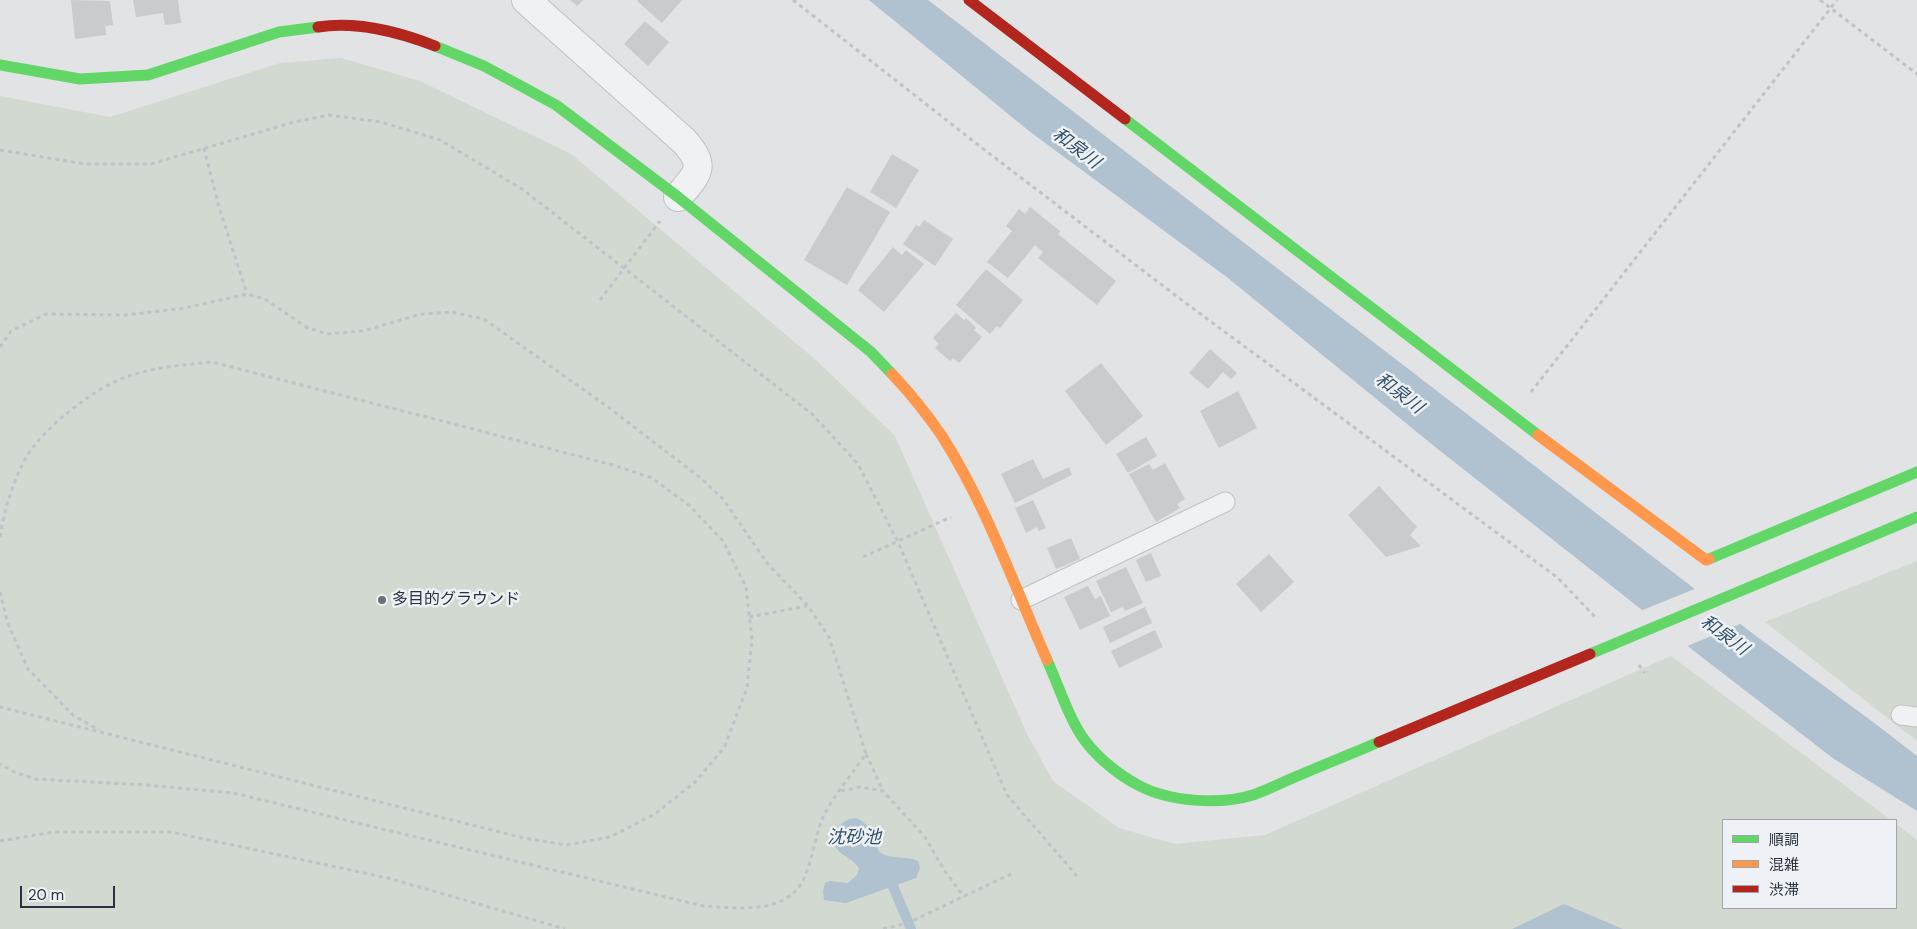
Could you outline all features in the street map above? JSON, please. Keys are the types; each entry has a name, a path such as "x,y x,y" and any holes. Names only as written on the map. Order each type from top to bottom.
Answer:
{"street":[{"path":"526,0 684,140 695,154 698,160 698,168 693,179 678,197"},
{"path":"970,0 1512,416 1706,560 1917,472"},
{"path":"0,65 80,79 148,75 247,42 287,31 328,25 360,27 391,32 425,42 484,66 556,106 678,197 871,352 911,395 941,435 979,504 1065,702 1085,740 1118,772 1139,786 1163,794 1199,801 1223,800 1252,795 1917,517"}],"lane":[{"path":"1021,600 1225,502"}],"path":[{"path":"793,0 986,151 1175,295 1558,578 1597,620"},
{"path":"1820,0 1917,74"},
{"path":"1512,416 1837,0"},
{"path":"0,150 85,164 151,164 294,122 329,115 382,122 440,140 522,189 812,414 858,464 898,542 1007,795 1077,876"},
{"path":"204,148 219,207 247,294"},
{"path":"600,300 678,197"},
{"path":"0,347 11,331 46,314 126,315 185,308 247,294 265,298 306,327 327,334 363,330 421,314 451,312 484,319 608,407 702,479 723,499 767,563 808,606 829,637 866,754 883,791 925,836 944,870 964,897"},
{"path":"0,537 4,508 25,459 51,426 87,397 127,377 161,367 212,362 604,462 652,478 690,506 723,542 746,587 752,639 747,688 724,748 695,782 655,814 610,837 566,845 524,838 0,707"},
{"path":"863,557 979,504"},
{"path":"0,592 8,624 28,669 73,715 104,732"},
{"path":"749,617 808,606"},
{"path":"0,764 14,772 35,779 146,785 233,793 703,906 731,908 774,905 799,889 805,876 823,818 866,754"},
{"path":"840,791 860,787 883,791"},
{"path":"0,842 54,832 171,832 388,878 565,929"},
{"path":"883,929 908,923 1016,872"}],"shaded area":[{"path":"341,58 420,81 571,154 817,361 895,436 1027,734 1053,781 1119,828 1175,844 1265,835 1671,656 1890,819 1722,819 1722,909 1897,909 1897,825 1917,840 1917,929 0,929 0,96 110,117 280,63"},
{"path":"1917,561 1917,741 1765,622"}],"water":[{"name":"和泉川","path":"869,0 928,0 1756,636 1877,725 1917,756 1917,811 1834,759 1703,658 1434,446 1228,278 1029,131"},
{"name":"沈砂池","path":"856,818 869,828 874,836 879,852 888,856 918,861 920,868 916,878 846,903 824,900 823,891 825,883 830,881 848,883 857,875 859,868 838,851 833,833 843,822"},
{"path":"1564,904 1623,929 1512,929"}],"pier":[{"path":"1697,588 1743,623 1685,647 1640,611"}],"building":[{"path":"71,0 110,1 113,25 105,26 106,35 75,39"},
{"path":"133,0 178,0 181,23 165,25 163,13 136,17"},
{"path":"570,0 583,0 577,6"},
{"path":"638,0 682,0 662,23"},
{"path":"645,21 669,42 648,66 624,44"},
{"path":"892,154 919,170 896,208 870,192"},
{"path":"847,187 890,212 847,285 804,260"},
{"path":"1030,207 1060,231 1058,234 1116,281 1097,305 1038,258 1043,252 1035,245 1008,278 987,262 1012,231 1006,226 1019,209 1025,214"},
{"path":"924,220 953,239 935,266 903,244 916,225 919,227"},
{"path":"893,247 902,255 906,250 924,264 884,312 858,290"},
{"path":"986,269 1023,300 1000,328 997,326 990,334 956,305"},
{"path":"956,313 964,320 966,318 976,328 974,330 982,337 959,363 953,358 950,361 935,348 939,344 933,338"},
{"path":"1210,349 1237,373 1231,379 1223,372 1208,389 1189,373"},
{"path":"1101,363 1143,416 1106,445 1065,391"},
{"path":"1238,391 1257,428 1219,448 1200,411"},
{"path":"1146,437 1157,456 1128,473 1116,454"},
{"path":"1033,459 1043,479 1069,467 1072,475 1015,503 1001,474"},
{"path":"1165,463 1185,499 1177,504 1180,508 1156,522 1129,474 1149,464 1153,470"},
{"path":"1379,486 1417,527 1410,535 1421,546 1386,557 1348,515"},
{"path":"1033,500 1046,528 1039,531 1037,527 1026,533 1015,508"},
{"path":"1071,538 1080,559 1056,569 1047,548"},
{"path":"1151,553 1161,576 1146,582 1136,560"},
{"path":"1269,554 1294,582 1261,612 1236,584"},
{"path":"1126,567 1143,603 1125,611 1123,607 1111,612 1096,581"},
{"path":"1088,586 1095,599 1101,596 1110,616 1080,630 1064,597"},
{"path":"1145,607 1152,623 1110,643 1103,627"},
{"path":"1155,630 1163,647 1119,668 1111,651"}],"waterway":[{"path":"893,886 911,929"}],"traffic: fast":[{"path":"0,65 80,79 148,75 279,32 318,27"},
{"path":"435,46 484,66 556,105 678,197 871,352 892,374"},
{"path":"1125,119 1538,435"},
{"path":"1709,559 1917,472"},
{"path":"1590,654 1917,517"},
{"path":"1047,660 1075,724 1091,748 1124,776 1150,791 1164,795 1210,801 1253,795 1379,742"}],"traffic: slow":[{"path":"892,374 912,396 942,436 958,462 986,517 1047,660"},
{"path":"1538,435 1706,560 1709,559"}],"traffic: jam":[{"path":"969,0 1125,119"},
{"path":"318,27 347,25 378,29 407,36 435,46"},
{"path":"1379,742 1590,654"}],"place":[{"name":"多目的グラウンド","path":"382,600"}]}
